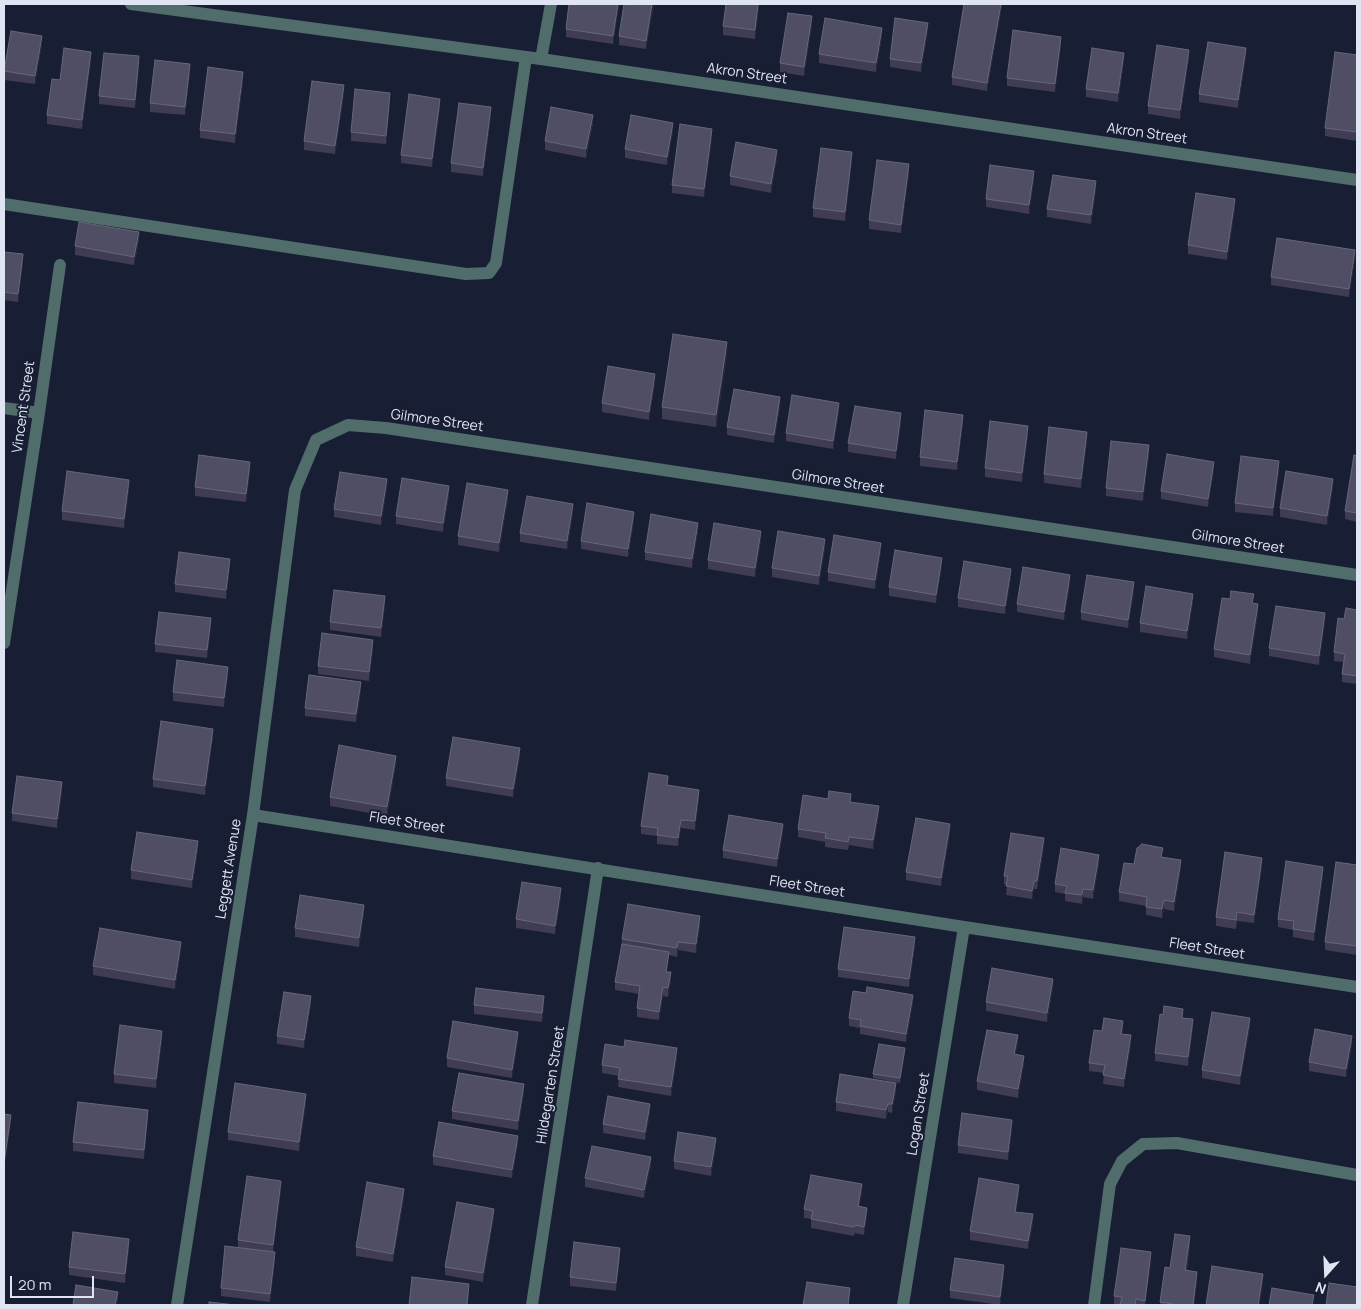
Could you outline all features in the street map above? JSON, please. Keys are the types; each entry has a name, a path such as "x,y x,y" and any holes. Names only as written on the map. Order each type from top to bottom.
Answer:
{"street":[{"name":"Akron Street","path":"131,4 542,59 1357,180"},
{"path":"542,59 551,4"},
{"path":"4,204 466,274 488,273 496,263 526,57"},
{"name":"Vincent Street","path":"4,643 60,265"},
{"path":"4,408 39,413"},
{"name":"Gilmore Street","path":"316,440 348,425 386,428 1357,576"},
{"name":"Leggett Avenue","path":"177,1305 253,815 295,490 316,440"},
{"name":"Fleet Street","path":"253,815 1357,987"},
{"name":"Hildegarten Street","path":"532,1305 598,868"},
{"name":"Logan Street","path":"903,1305 964,927"},
{"path":"1094,1305 1110,1184 1122,1161 1143,1144 1177,1142 1357,1175"}],"building":[{"path":"569,4 618,4 613,36 566,29"},
{"path":"624,4 652,4 646,41 619,36"},
{"path":"726,4 758,4 755,30 723,26"},
{"path":"964,4 1001,4 987,83 952,77"},
{"path":"788,13 812,16 804,67 780,63"},
{"path":"825,18 882,28 876,63 819,54"},
{"path":"895,18 928,23 921,63 890,59"},
{"path":"1013,30 1061,37 1055,84 1007,78"},
{"path":"11,31 42,36 35,76 4,71"},
{"path":"1208,42 1246,48 1238,100 1199,94"},
{"path":"1157,45 1189,50 1180,110 1148,106"},
{"path":"64,48 91,52 82,120 47,115 52,79 60,80"},
{"path":"1092,48 1124,53 1118,93 1086,89"},
{"path":"1335,52 1357,55 1357,132 1325,128"},
{"path":"104,53 139,56 135,100 99,96"},
{"path":"155,60 190,64 185,107 150,103"},
{"path":"208,67 243,72 235,134 200,130"},
{"path":"312,81 344,85 335,146 304,141"},
{"path":"355,89 390,93 386,136 351,132"},
{"path":"409,94 440,99 432,159 401,155"},
{"path":"459,103 491,107 483,168 451,163"},
{"path":"551,107 593,115 586,149 545,141"},
{"path":"631,115 673,123 667,157 625,149"},
{"path":"680,124 712,129 704,189 672,185"},
{"path":"736,142 777,150 771,184 730,176"},
{"path":"821,148 852,152 845,212 813,208"},
{"path":"877,160 909,164 901,225 869,220"},
{"path":"990,165 1034,171 1029,205 986,199"},
{"path":"1053,175 1096,181 1091,215 1047,209"},
{"path":"1196,193 1235,199 1227,252 1188,245"},
{"path":"79,222 139,232 134,257 75,246"},
{"path":"1277,238 1355,250 1349,289 1271,277"},
{"path":"4,252 23,254 18,294 4,292"},
{"path":"673,334 727,342 716,415 662,407"},
{"path":"608,366 655,374 649,412 602,403"},
{"path":"734,389 780,397 774,435 727,427"},
{"path":"792,395 839,403 833,441 786,433"},
{"path":"855,406 901,413 896,451 848,443"},
{"path":"925,410 963,415 957,462 920,457"},
{"path":"990,421 1028,426 1022,473 985,468"},
{"path":"1049,427 1087,432 1081,479 1044,474"},
{"path":"1111,441 1149,445 1143,492 1106,488"},
{"path":"1167,454 1214,462 1208,499 1161,491"},
{"path":"199,455 250,462 246,494 195,487"},
{"path":"1354,455 1357,456 1357,513 1345,511"},
{"path":"1241,456 1279,461 1273,508 1235,503"},
{"path":"67,471 129,480 124,519 62,511"},
{"path":"1286,471 1333,479 1327,516 1280,508"},
{"path":"340,472 387,479 381,516 334,509"},
{"path":"402,478 449,486 443,523 396,516"},
{"path":"467,483 508,490 499,543 458,536"},
{"path":"527,496 573,504 567,541 520,533"},
{"path":"587,503 634,512 628,549 581,541"},
{"path":"651,514 698,523 692,559 645,552"},
{"path":"714,523 761,531 755,568 708,560"},
{"path":"778,531 825,539 819,576 772,568"},
{"path":"834,535 881,543 875,580 828,572"},
{"path":"895,550 942,558 936,595 889,587"},
{"path":"179,552 230,559 226,590 175,584"},
{"path":"964,561 1011,569 1005,606 958,598"},
{"path":"1023,567 1070,575 1064,612 1017,604"},
{"path":"1087,575 1134,582 1128,620 1081,612"},
{"path":"1146,586 1193,594 1187,631 1140,623"},
{"path":"334,590 385,596 381,628 330,622"},
{"path":"1231,591 1254,594 1252,603 1258,604 1250,655 1214,649 1222,598 1230,599"},
{"path":"1276,606 1325,613 1319,656 1269,648"},
{"path":"1346,608 1357,610 1357,676 1342,674 1345,654 1334,652 1338,618 1344,619"},
{"path":"159,612 211,618 207,650 155,644"},
{"path":"322,633 373,640 369,672 318,666"},
{"path":"177,660 228,667 224,698 173,692"},
{"path":"309,675 361,682 356,714 305,708"},
{"path":"161,721 213,729 205,786 153,779"},
{"path":"453,737 520,748 513,789 446,778"},
{"path":"339,745 396,756 387,807 330,797"},
{"path":"649,773 668,776 667,785 699,790 695,821 681,820 678,838 657,835 658,828 641,826"},
{"path":"17,776 62,782 57,819 12,813"},
{"path":"829,791 851,794 850,802 879,806 873,840 849,837 848,842 825,838 826,833 798,829 803,795 828,799"},
{"path":"729,815 783,824 777,859 723,850"},
{"path":"916,818 950,824 941,878 906,872"},
{"path":"137,832 198,841 192,880 131,870"},
{"path":"1011,833 1044,838 1037,881 1034,881 1032,891 1006,886 1008,876 1004,876"},
{"path":"1142,844 1163,848 1161,857 1181,860 1174,902 1164,900 1162,909 1146,907 1147,897 1119,892 1124,863 1134,864 1137,848"},
{"path":"1061,848 1099,855 1093,890 1083,889 1082,895 1065,893 1067,886 1055,884"},
{"path":"1225,852 1262,858 1254,915 1237,912 1236,920 1216,917"},
{"path":"1286,861 1323,867 1314,932 1293,929 1294,921 1278,919"},
{"path":"1336,862 1357,865 1357,946 1325,942"},
{"path":"522,882 561,888 555,926 516,919"},
{"path":"300,895 364,905 359,938 295,928"},
{"path":"628,904 700,916 696,944 678,942 677,948 622,939"},
{"path":"844,927 915,937 909,979 838,969"},
{"path":"100,928 181,942 175,980 93,966"},
{"path":"622,944 669,952 666,972 671,972 668,988 663,987 659,1012 637,1008 640,986 615,982"},
{"path":"992,968 1053,979 1047,1013 986,1002"},
{"path":"867,987 913,995 906,1034 860,1026 861,1020 849,1018 853,991 866,993"},
{"path":"476,988 544,996 542,1013 474,1005"},
{"path":"284,992 311,996 304,1040 277,1036"},
{"path":"1164,1006 1183,1009 1182,1018 1193,1019 1188,1057 1155,1053 1160,1014 1163,1015"},
{"path":"1212,1012 1250,1018 1240,1076 1202,1070"},
{"path":"1104,1018 1123,1021 1121,1034 1131,1035 1124,1079 1103,1075 1105,1065 1089,1063 1094,1030 1102,1031"},
{"path":"453,1021 518,1032 512,1070 447,1058"},
{"path":"120,1025 162,1031 156,1079 114,1074"},
{"path":"1315,1029 1352,1036 1346,1069 1309,1062"},
{"path":"987,1030 1018,1035 1014,1054 1024,1056 1018,1089 977,1081"},
{"path":"625,1040 677,1048 671,1087 618,1079 620,1068 602,1065 605,1044 624,1047"},
{"path":"879,1044 905,1048 900,1078 873,1074"},
{"path":"459,1073 524,1084 518,1121 452,1111"},
{"path":"840,1074 896,1083 892,1104 888,1104 886,1110 836,1102"},
{"path":"235,1083 306,1094 299,1142 228,1132"},
{"path":"608,1096 650,1104 645,1132 603,1124"},
{"path":"78,1102 148,1110 144,1150 73,1142"},
{"path":"962,1113 1012,1120 1008,1152 958,1145"},
{"path":"4,1114 11,1115 4,1163"},
{"path":"439,1122 518,1136 512,1170 433,1156"},
{"path":"678,1132 716,1138 711,1167 674,1161"},
{"path":"592,1146 651,1157 644,1190 585,1178"},
{"path":"811,1175 862,1184 858,1206 867,1208 864,1227 811,1219 813,1211 804,1209"},
{"path":"247,1176 281,1181 273,1245 238,1240"},
{"path":"979,1178 1019,1185 1015,1212 1033,1214 1028,1241 970,1231"},
{"path":"367,1182 404,1189 393,1254 356,1247"},
{"path":"457,1202 494,1209 483,1273 445,1267"},
{"path":"73,1232 129,1239 125,1274 69,1267"},
{"path":"1175,1234 1190,1236 1185,1270 1197,1272 1193,1305 1173,1305 1160,1302 1165,1267 1170,1268"},
{"path":"574,1242 620,1248 616,1283 570,1277"},
{"path":"225,1246 275,1252 270,1294 221,1288"},
{"path":"1121,1248 1151,1252 1145,1301 1136,1299 1135,1305 1120,1305 1122,1297 1114,1296"},
{"path":"955,1258 1004,1265 1000,1297 950,1290"},
{"path":"1212,1266 1263,1274 1258,1305 1206,1305"},
{"path":"412,1277 469,1284 467,1305 409,1305"},
{"path":"807,1282 850,1288 848,1305 803,1305"},
{"path":"1329,1283 1357,1287 1357,1305 1326,1305"},
{"path":"76,1285 118,1292 115,1305 73,1305"},
{"path":"1272,1288 1314,1295 1312,1305 1269,1305"},
{"path":"209,1302 236,1305 209,1305"}]}
